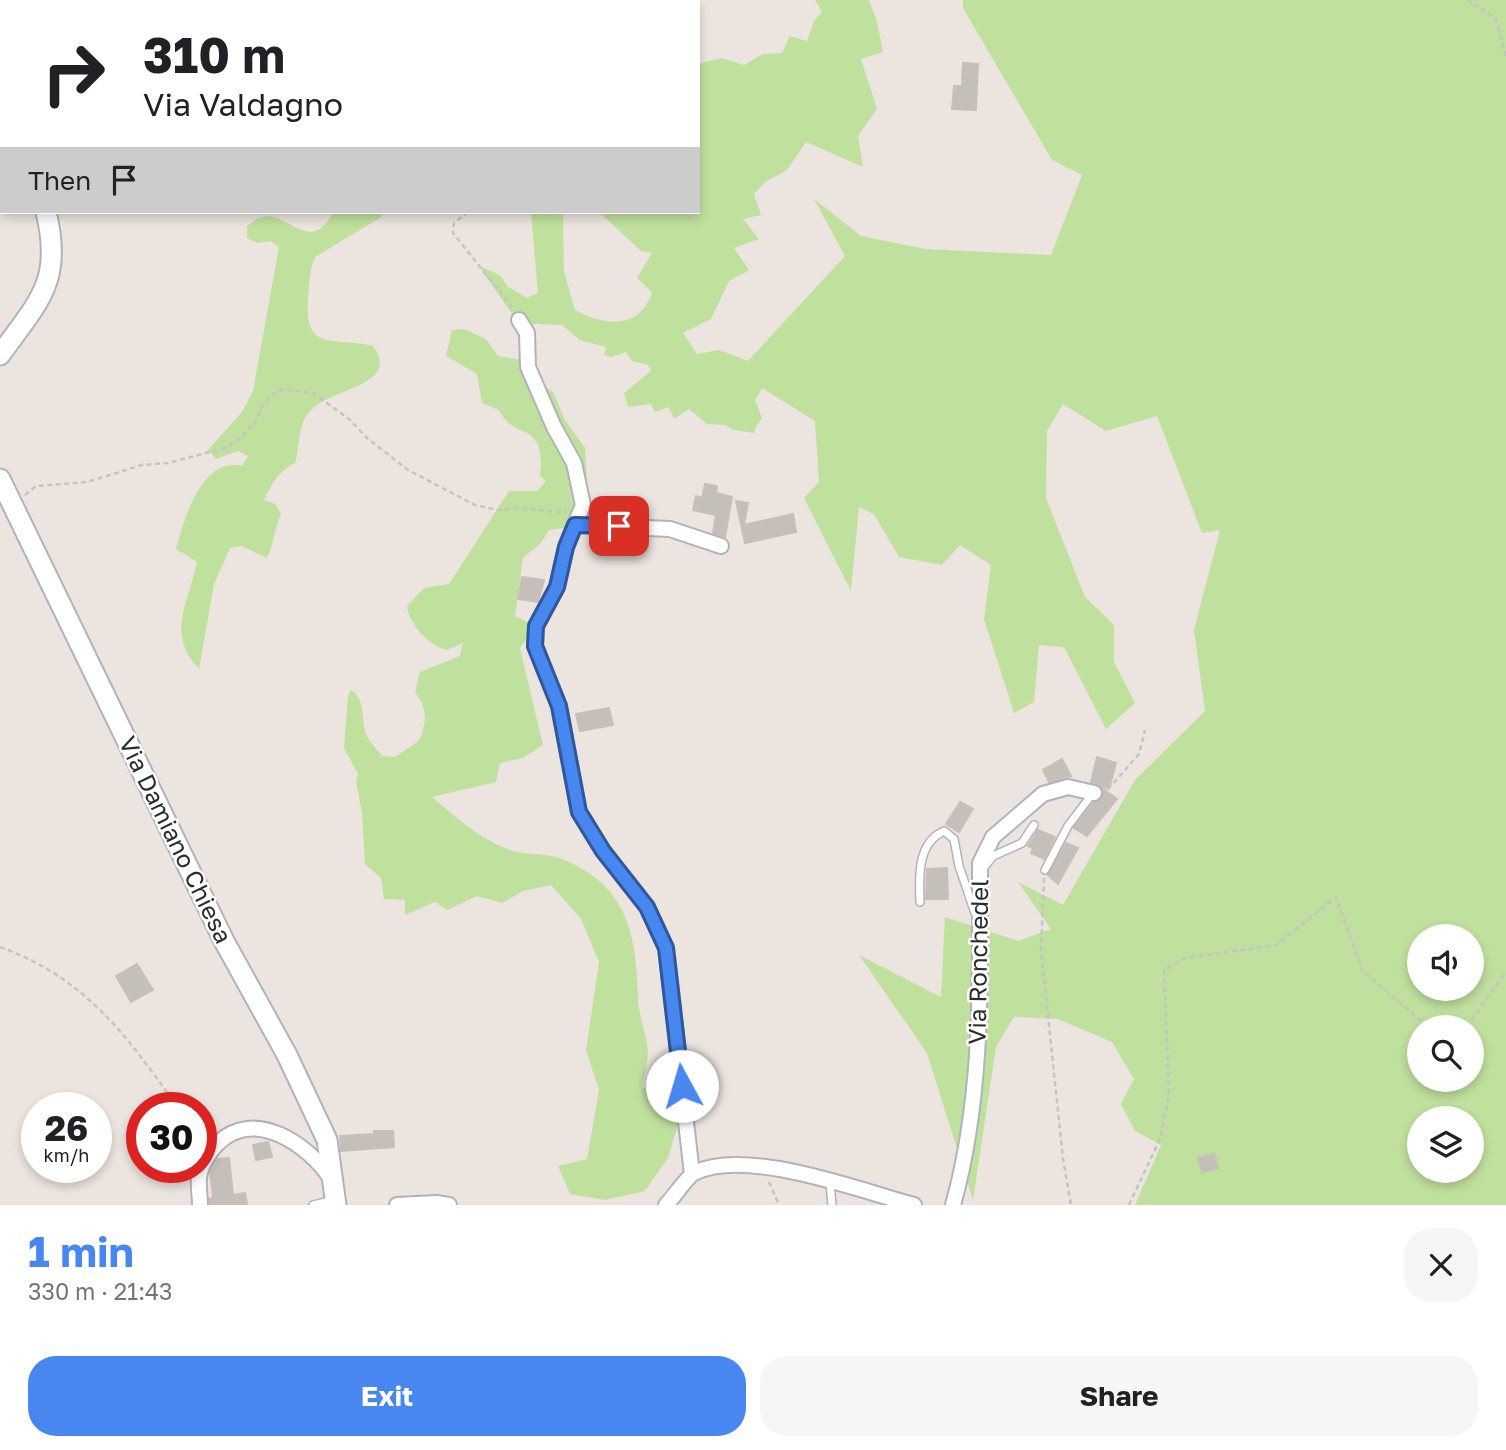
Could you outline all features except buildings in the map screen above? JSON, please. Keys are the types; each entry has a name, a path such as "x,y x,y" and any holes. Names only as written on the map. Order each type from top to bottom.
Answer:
{"street":[{"path":"0,355 46,287 53,265 54,247 46,214"},
{"path":"519,320 527,333 528,368 574,463 583,505 566,547 557,587 536,626 535,646 559,706 579,812 603,851 647,907 666,948 692,1174"},
{"name":"Via Damiano Chiesa","path":"0,479 224,941 287,1055 327,1140 335,1203"},
{"path":"575,525 670,529 721,547"},
{"name":"Via Ronchedel","path":"953,1205 966,1159 978,1049 980,863 993,837 1044,794 1068,787 1094,793"},
{"path":"200,1205 199,1175 210,1151 219,1141 236,1131 251,1128 272,1132 299,1143 321,1163 332,1180"},
{"path":"666,1205 692,1174 723,1165 762,1165 914,1205"},
{"path":"397,1205 449,1205"}],"lane":[{"path":"1045,870 1068,826 1094,793"},
{"path":"980,873 993,856 1022,843 1034,825"},
{"path":"920,902 919,867 937,834 944,831 954,839 959,866 979,923"},
{"path":"830,1182 832,1205"},
{"path":"313,1205 335,1203"}],"path":[{"path":"1467,0 1495,17 1506,56"},
{"path":"465,214 454,223 453,233 509,302 519,320"},
{"path":"13,509 36,486 87,482 142,465 168,463 225,448 241,438 258,418 261,407 273,394 283,389 313,393 349,419 367,438 408,470 475,505 498,510 520,508 567,513 581,509"},
{"path":"1094,793 1111,786 1139,754 1145,730"},
{"path":"1045,870 1041,949 1063,1159 1071,1205"},
{"path":"1129,1205 1160,1139 1169,1095 1164,970 1185,958 1276,945 1336,897 1362,970 1414,1015"},
{"path":"0,947 23,955 85,994 127,1037 167,1092"},
{"path":"1475,1015 1506,972"},
{"path":"762,1165 779,1205"}],"green space":[{"path":"815,0 869,0 883,52 861,59 877,109 858,136 863,167 806,142 787,170 765,182 754,194 761,215 743,219 759,239 734,248 749,270 729,281 711,319 683,333 697,354 719,350 748,361 845,256 814,199 861,236 925,249 1051,255 1082,175 1052,160 963,8 963,0 1506,0 1506,1205 1135,1205 1161,1145 1135,1131 1121,1104 1134,1079 1112,1042 1058,1019 1014,1017 996,1047 973,1200 927,1053 859,955 941,997 945,917 1018,941 1051,929 1018,882 1063,905 1135,780 1205,711 1194,630 1220,530 1202,533 1157,416 1106,431 1063,404 1047,431 1046,498 1085,597 1114,625 1114,662 1135,703 1106,729 1064,647 1039,645 1034,702 1014,713 984,619 991,565 960,545 942,565 899,557 874,514 859,507 851,591 804,498 819,482 815,421 762,388 755,400 762,418 755,428 755,433 733,430 725,425 707,424 689,409 674,419 669,407 655,412 651,404 628,407 624,393 651,371 648,365 632,361 626,352 612,357 604,355 606,347 580,340 562,325 535,324 517,328 512,314 478,265 501,276 507,286 527,298 538,293 531,214 563,214 564,272 575,310 609,321 630,319 639,313 652,292 637,278 652,253 641,251 601,214 700,214 700,63 721,58 744,65 763,54 782,53 790,36 807,41 814,21 822,12"},
{"path":"332,214 383,216 315,257 310,273 308,300 308,317 311,328 317,335 325,340 373,346 379,359 379,369 362,384 323,401 313,408 304,420 295,463 280,474 264,500 275,504 281,514 267,558 242,546 230,548 214,584 199,669 183,643 181,630 197,562 176,549 190,507 206,480 228,465 242,466 248,456 238,451 216,459 208,450 242,412 253,391 279,247 270,241 258,243 247,238 247,226 267,216 309,232 325,224"},
{"path":"464,329 486,339 498,356 522,360 533,380 553,392 565,420 585,448 589,513 579,526 549,530 541,543 523,558 515,616 536,626 520,648 543,745 523,758 500,763 496,782 432,797 467,826 496,844 514,851 565,860 586,871 603,884 624,915 635,953 638,1004 648,1048 642,1087 684,1104 668,1158 645,1191 605,1200 570,1194 558,1166 587,1159 599,1090 586,1050 599,962 581,919 551,885 523,891 502,903 477,896 447,910 435,902 405,915 405,900 384,899 381,878 365,864 362,813 356,781 358,774 344,748 348,696 351,690 360,700 365,732 382,756 395,757 419,741 425,716 415,692 420,672 460,656 463,643 447,650 433,644 416,627 407,606 424,588 449,584 509,491 537,491 546,481 540,476 541,458 534,438 513,426 499,410 482,403 477,374 446,356 452,330"}],"route":[{"path":"619,526 575,525 566,547 557,587 536,626 535,646 559,706 579,812 603,851 647,907 666,948 682,1086"}]}
